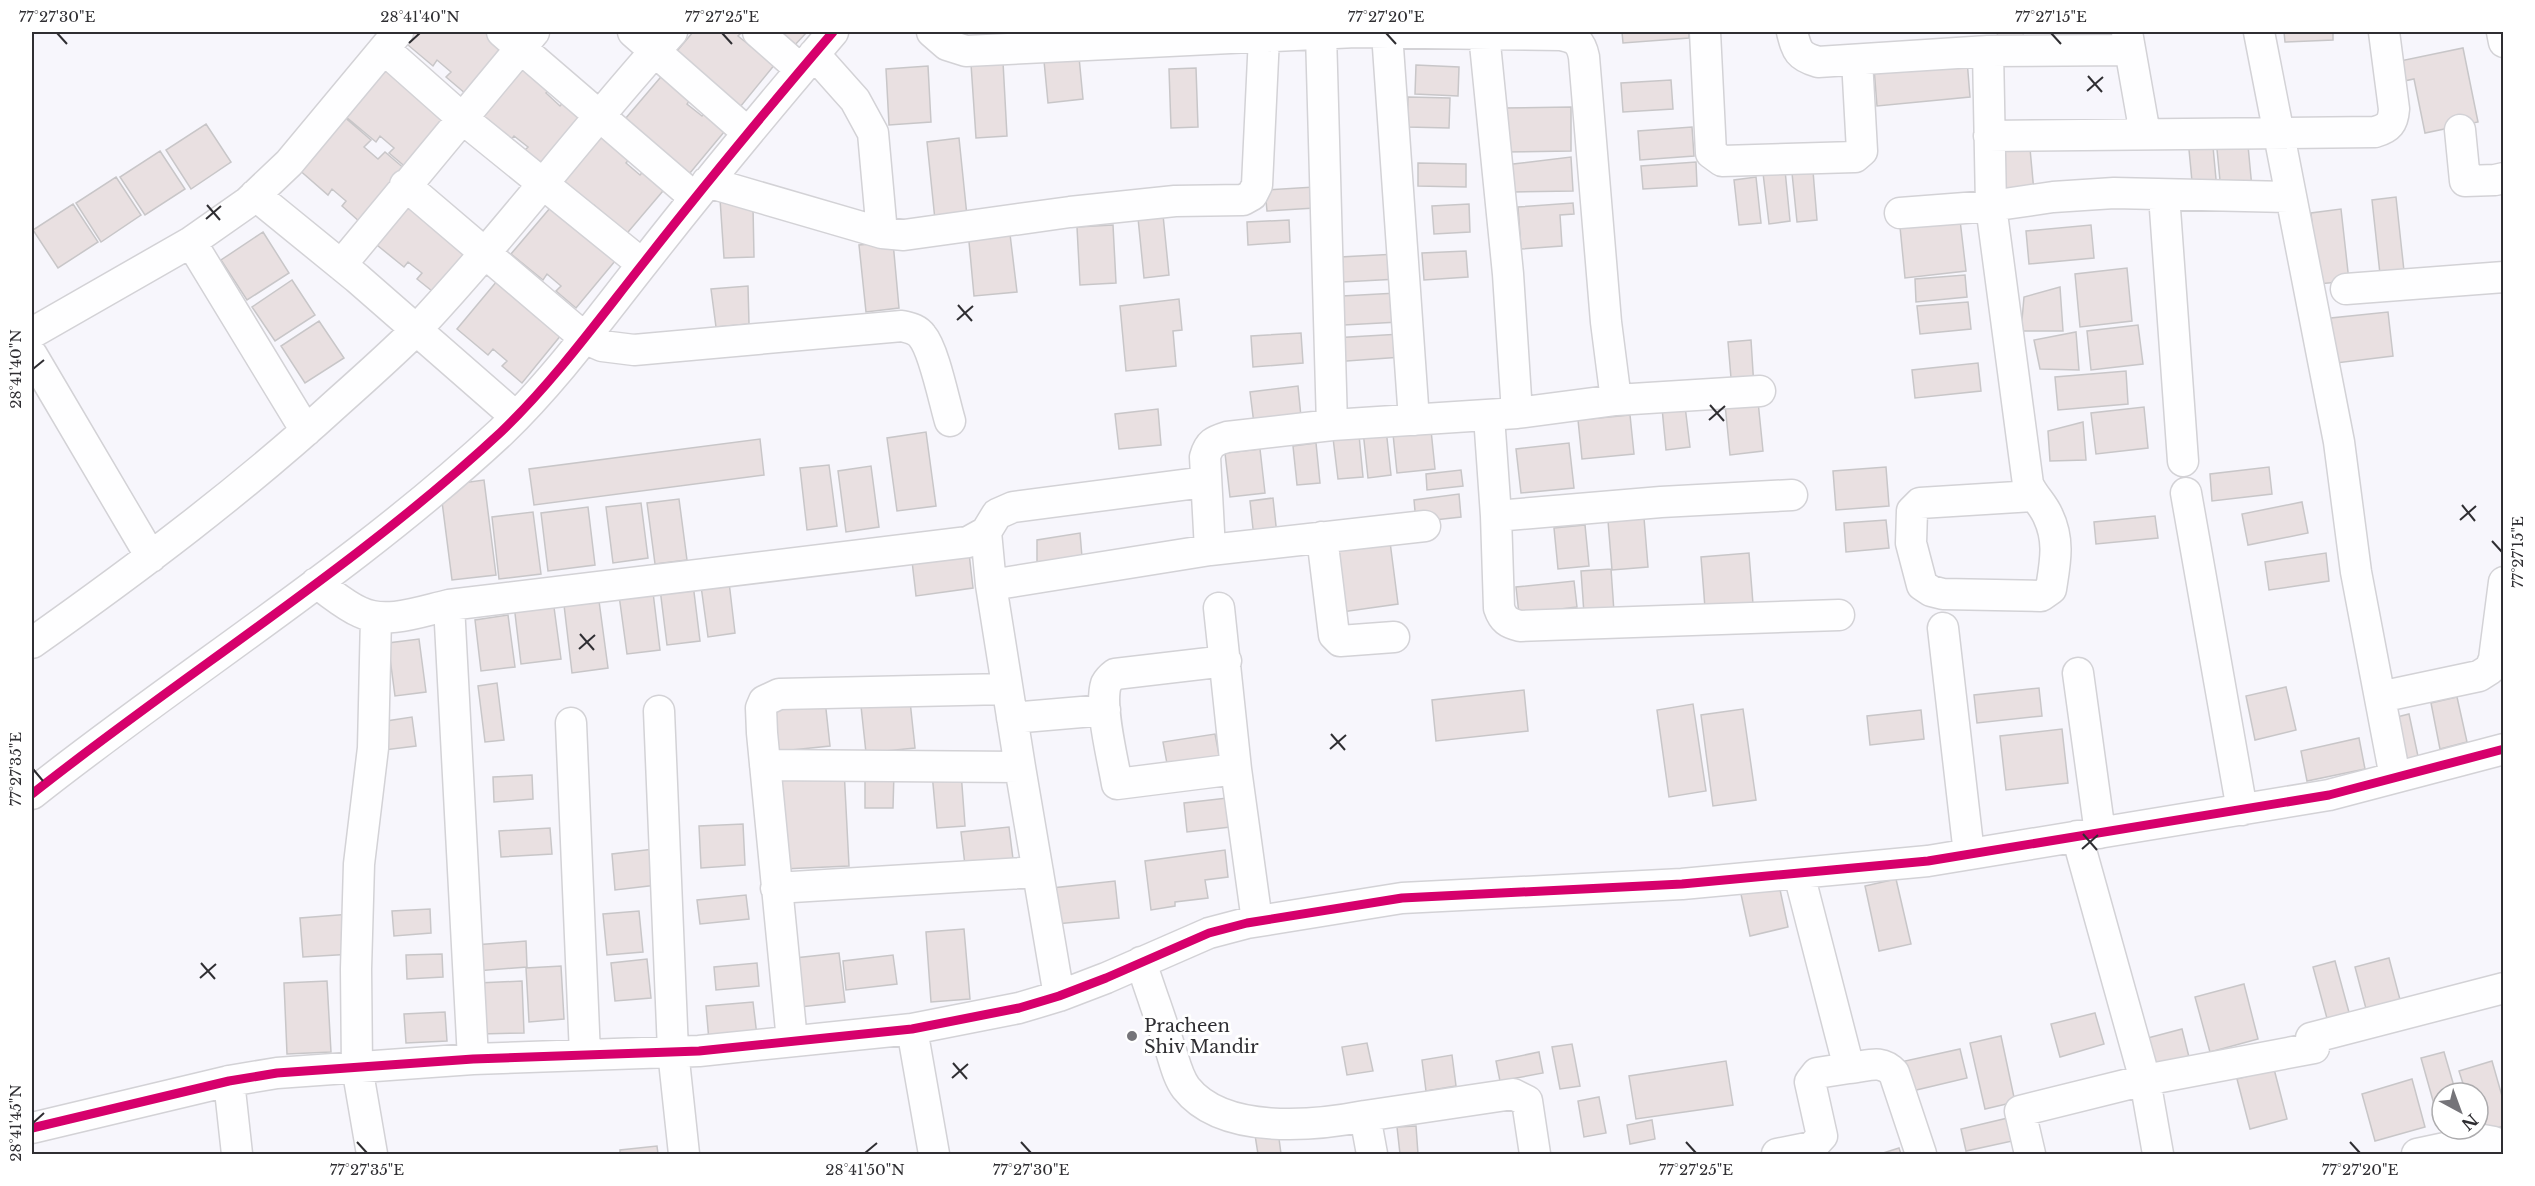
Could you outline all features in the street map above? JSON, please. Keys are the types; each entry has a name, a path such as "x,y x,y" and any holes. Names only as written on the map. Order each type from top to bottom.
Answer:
{"street":[{"path":"758,32 816,51 855,100 873,133 882,233"},
{"path":"932,32 947,45 966,51 1321,34 1484,34 1573,37 1581,44 1584,57 1606,322 1616,400"},
{"path":"1705,32 1711,153 1722,161 1855,157 1862,151 1857,60"},
{"path":"1791,32 1796,48 1803,58 1818,62 2128,41 2145,134"},
{"path":"2259,32 2339,442 2356,572 2395,777"},
{"path":"1989,136 2374,132 2385,129 2393,121 2394,109 2384,32"},
{"path":"2502,32 2504,42"},
{"path":"1387,33 1414,420"},
{"path":"1321,34 1332,425"},
{"path":"1484,34 1508,274 1503,415 1496,516 1499,608 1503,618 1509,623 1520,626 1839,615"},
{"path":"341,265 461,117 518,37 601,115 701,190 882,233 904,235 1070,212 1175,201 1243,200 1252,195 1257,185 1264,37"},
{"path":"36,629 151,557 306,431 416,329 487,253 601,115 653,38 748,133"},
{"path":"32,333 191,242 255,195 289,163 391,40 461,117 642,264"},
{"path":"32,794 316,583 461,467 516,417 585,339 701,190 816,51"},
{"path":"1988,51 1990,206 2028,484 2033,496 2047,514 2055,532 2057,550 2051,589 2041,596 1942,594 1922,585 1911,543 1912,511 1920,503 2033,496"},
{"path":"2460,130 2465,181 2504,178"},
{"path":"405,185 585,339 602,346 634,350 902,326 914,329 923,337 950,421"},
{"path":"1900,213 2114,193 2291,197"},
{"path":"255,195 341,265 516,417"},
{"path":"2164,195 2183,461"},
{"path":"191,242 306,431"},
{"path":"2346,289 2504,277"},
{"path":"32,355 151,557"},
{"path":"1210,550 1205,457 1208,447 1214,441 1227,437 1332,425 1503,415 1616,400 1760,391"},
{"path":"316,583 358,612 376,617 406,615 449,605 968,542 986,532 996,514 1013,507 1205,482"},
{"path":"2186,493 2242,810"},
{"path":"1496,516 1661,502 1792,495"},
{"path":"991,585 1210,550 1425,526"},
{"path":"986,532 991,585 1059,996"},
{"path":"1322,537 1334,635 1340,641 1394,637"},
{"path":"2380,697 2478,676 2490,669 2494,659 2504,582"},
{"path":"449,605 473,1059"},
{"path":"1219,608 1227,661 1236,769 1257,921"},
{"path":"372,1155 357,1067 358,885 373,748 376,617"},
{"path":"1943,628 1969,854"},
{"path":"1227,661 1115,674 1107,681 1104,694 1105,710 1117,784 1236,769"},
{"path":"2078,674 2088,835 2145,1080 2158,1155"},
{"path":"792,1041 765,765 761,708 764,701 778,694 1105,710"},
{"path":"659,711 673,1051 684,1155"},
{"path":"571,723 585,1055"},
{"path":"32,1128 229,1081 277,1073 473,1059 673,1051 912,1029 1019,1008 1059,996 1209,933 1257,921 1402,898 1682,884 1928,861 2329,795 2504,749"},
{"path":"765,765 1020,766"},
{"path":"776,888 1038,872"},
{"path":"1799,874 1849,1068"},
{"path":"1141,962 1181,1078 1186,1088 1207,1105 1241,1120 1286,1124 1346,1119 1513,1094 1527,1101 1535,1155"},
{"path":"2030,1155 2020,1111 2145,1080 2312,1043 2504,988"},
{"path":"912,1029 934,1155"},
{"path":"1777,1155 1812,1147 1822,1136 1810,1082 1817,1073 1879,1064 1886,1065 1894,1073 1920,1155"},
{"path":"229,1081 237,1155"},
{"path":"1365,1116 1372,1155"},
{"path":"2417,1155 2482,1140 2494,1142 2504,1152"}],"building":[{"path":"408,32 500,32 511,41 466,94 446,77 451,72 437,60 433,66 402,40"},
{"path":"693,32 742,32 738,36 753,48 759,40 780,58 736,112 671,58"},
{"path":"776,32 807,32 793,47"},
{"path":"1622,32 1689,32 1689,38 1623,43"},
{"path":"1997,32 2023,32 2024,43 1999,45"},
{"path":"2050,32 2077,32 2078,38 2051,41"},
{"path":"2284,32 2333,32 2333,40 2285,42"},
{"path":"2463,48 2478,122 2425,133 2414,79 2404,81 2400,61"},
{"path":"1079,57 1083,99 1048,103 1044,61"},
{"path":"1967,60 1970,97 1877,106 1874,68"},
{"path":"389,62 419,87 412,94 427,106 454,117 409,170 389,153 394,148 380,136 376,142 345,116"},
{"path":"523,62 552,86 546,93 560,106 567,98 588,116 543,169 523,152 528,147 514,136 510,141 479,115"},
{"path":"1003,62 1007,136 976,138 971,64"},
{"path":"1416,65 1459,67 1458,96 1415,94"},
{"path":"928,66 931,122 889,125 886,69"},
{"path":"1196,68 1198,127 1171,128 1169,69"},
{"path":"665,72 693,96 687,104 702,116 708,108 729,126 685,179 620,125"},
{"path":"1671,80 1673,109 1623,112 1621,83"},
{"path":"1408,97 1450,98 1449,128 1407,127"},
{"path":"1571,107 1571,151 1502,152 1502,108"},
{"path":"342,115 371,140 364,147 378,159 385,152 406,170 361,223 342,206 346,201 332,189 328,195 297,168"},
{"path":"206,124 231,162 191,189 166,150"},
{"path":"1692,127 1694,156 1640,160 1638,131"},
{"path":"603,131 632,156 626,163 640,175 647,167 668,185 623,238 603,222 608,217 594,205 590,210 558,184"},
{"path":"2247,135 2252,188 2221,191 2216,139"},
{"path":"2212,136 2217,190 2193,192 2188,139"},
{"path":"959,138 967,216 935,220 927,142"},
{"path":"2029,138 2034,192 2004,196 1998,141"},
{"path":"160,151 185,189 145,215 120,177"},
{"path":"1571,157 1573,191 1513,192 1505,165"},
{"path":"1696,162 1697,186 1643,189 1641,166"},
{"path":"1418,163 1466,164 1466,187 1418,186"},
{"path":"1785,170 1790,221 1769,224 1763,173"},
{"path":"1813,171 1817,220 1797,222 1792,173"},
{"path":"116,177 141,215 101,242 76,203"},
{"path":"1756,177 1761,223 1739,225 1734,180"},
{"path":"1314,187 1315,208 1267,211 1265,190"},
{"path":"411,194 472,250 437,295 417,279 422,273 408,262 404,267 372,241"},
{"path":"2396,197 2404,271 2380,274 2372,200"},
{"path":"720,199 753,207 754,257 724,258"},
{"path":"556,201 579,232 593,244 599,237 620,255 576,308 556,291 561,286 547,274 543,280 511,254"},
{"path":"1573,203 1574,214 1560,215 1562,246 1521,249 1518,207"},
{"path":"73,204 98,242 58,268 33,230"},
{"path":"1469,204 1470,232 1434,234 1432,206"},
{"path":"2341,209 2349,281 2318,284 2311,213"},
{"path":"1163,215 1169,275 1144,278 1138,218"},
{"path":"1289,220 1290,242 1248,245 1247,222"},
{"path":"1960,220 1966,271 1905,278 1900,227"},
{"path":"1113,225 1116,283 1080,285 1077,227"},
{"path":"2091,225 2094,258 2029,264 2026,231"},
{"path":"1009,226 1017,292 974,296 968,231"},
{"path":"263,232 289,273 247,300 221,260"},
{"path":"893,242 899,308 866,312 859,245"},
{"path":"1466,251 1468,277 1424,280 1422,253"},
{"path":"1397,254 1398,279 1342,282 1340,257"},
{"path":"2127,268 2132,321 2080,327 2075,274"},
{"path":"502,275 531,299 525,307 539,319 545,311 566,329 522,383 502,366 507,361 493,349 488,355 457,329"},
{"path":"1965,275 1967,297 1916,302 1915,279"},
{"path":"292,280 315,315 275,341 252,307"},
{"path":"748,286 749,324 716,327 711,289"},
{"path":"2060,287 2063,331 2021,331 2024,297"},
{"path":"1397,293 1399,322 1344,325 1342,296"},
{"path":"1179,299 1182,330 1173,331 1176,366 1126,371 1120,306"},
{"path":"1968,302 1971,329 1920,334 1917,306"},
{"path":"2388,312 2393,356 2336,363 2331,318"},
{"path":"319,321 344,358 305,383 281,346"},
{"path":"2138,325 2143,364 2091,370 2087,331"},
{"path":"2076,332 2079,370 2040,369 2034,340"},
{"path":"1301,333 1303,363 1253,367 1251,336"},
{"path":"1401,334 1402,357 1333,362 1332,338"},
{"path":"1751,340 1754,388 1732,390 1728,342"},
{"path":"1978,363 1981,391 1915,398 1912,370"},
{"path":"2126,371 2128,404 2058,410 2055,377"},
{"path":"1298,386 1302,427 1255,432 1250,392"},
{"path":"1758,401 1763,451 1730,455 1725,404"},
{"path":"1685,406 1690,447 1666,450 1662,408"},
{"path":"2144,407 2148,448 2096,454 2091,413"},
{"path":"1158,409 1161,445 1119,449 1115,414"},
{"path":"1630,415 1634,454 1582,459 1578,420"},
{"path":"2083,422 2086,460 2050,461 2048,431"},
{"path":"1386,429 1391,475 1368,478 1363,431"},
{"path":"1431,430 1435,469 1397,473 1393,434"},
{"path":"926,432 936,506 897,511 887,438"},
{"path":"1359,435 1363,477 1338,479 1333,438"},
{"path":"760,439 764,475 534,505 529,469"},
{"path":"1316,443 1320,483 1297,485 1293,446"},
{"path":"1569,443 1574,488 1521,493 1516,449"},
{"path":"1260,449 1265,493 1230,497 1225,453"},
{"path":"829,465 837,526 807,530 800,468"},
{"path":"871,466 879,527 846,532 838,471"},
{"path":"1886,467 1889,506 1836,510 1833,471"},
{"path":"2269,467 2272,494 2212,501 2210,474"},
{"path":"1461,470 1463,486 1427,490 1426,474"},
{"path":"484,480 496,575 452,580 440,486"},
{"path":"1459,494 1461,517 1416,522 1414,500"},
{"path":"1273,498 1277,535 1254,538 1250,501"},
{"path":"679,499 687,560 655,564 647,503"},
{"path":"2302,502 2308,533 2248,545 2242,514"},
{"path":"641,503 648,558 613,563 606,507"},
{"path":"588,507 595,565 548,571 541,513"},
{"path":"533,512 541,574 499,579 492,517"},
{"path":"2155,516 2158,538 2096,544 2094,522"},
{"path":"1644,518 1648,567 1612,570 1608,521"},
{"path":"1886,520 1889,548 1846,552 1844,523"},
{"path":"1585,525 1589,566 1558,569 1554,528"},
{"path":"1080,533 1082,557 1037,562 1037,540"},
{"path":"1389,534 1398,604 1342,612 1332,542"},
{"path":"969,553 973,588 916,596 912,561"},
{"path":"1749,553 1753,604 1705,608 1701,557"},
{"path":"2326,553 2329,581 2269,590 2265,562"},
{"path":"1611,569 1614,612 1584,614 1581,571"},
{"path":"1574,581 1577,607 1519,614 1516,587"},
{"path":"729,582 735,633 708,637 701,586"},
{"path":"652,584 660,650 627,654 618,588"},
{"path":"693,584 700,641 667,645 660,589"},
{"path":"553,600 561,659 521,664 514,605"},
{"path":"599,601 608,668 572,673 564,605"},
{"path":"508,615 515,667 481,671 475,620"},
{"path":"419,639 426,692 395,696 388,643"},
{"path":"497,683 504,740 485,742 478,686"},
{"path":"2286,687 2296,730 2255,740 2246,696"},
{"path":"2039,688 2042,716 1977,723 1974,695"},
{"path":"1524,690 1528,731 1436,741 1432,700"},
{"path":"2457,697 2467,742 2440,749 2431,703"},
{"path":"825,700 830,746 772,752 767,707"},
{"path":"910,701 915,748 866,753 861,706"},
{"path":"1693,704 1706,791 1669,797 1657,710"},
{"path":"1743,709 1756,800 1713,806 1701,715"},
{"path":"1921,710 1924,739 1870,745 1867,716"},
{"path":"2409,714 2419,761 2400,766 2389,719"},
{"path":"412,717 416,746 384,750 380,722"},
{"path":"2062,729 2068,783 2006,790 2000,736"},
{"path":"1215,734 1220,760 1168,769 1163,742"},
{"path":"2359,738 2365,769 2307,781 2301,751"},
{"path":"844,769 849,866 783,869 779,772"},
{"path":"865,772 894,772 893,808 865,808"},
{"path":"961,772 965,826 937,828 932,773"},
{"path":"532,775 533,799 494,802 493,777"},
{"path":"1236,797 1239,826 1187,832 1184,803"},
{"path":"743,824 745,865 701,868 699,826"},
{"path":"1009,827 1013,859 965,865 961,832"},
{"path":"550,828 552,854 501,857 499,831"},
{"path":"654,849 657,885 615,890 612,854"},
{"path":"1225,850 1228,877 1205,880 1208,898 1175,902 1175,906 1151,910 1145,861"},
{"path":"1896,879 1911,944 1879,951 1865,886"},
{"path":"1115,881 1119,918 1056,924 1052,888"},
{"path":"1779,885 1788,927 1750,936 1741,894"},
{"path":"746,895 749,919 700,924 697,900"},
{"path":"430,909 431,933 394,936 392,911"},
{"path":"639,911 643,952 607,955 603,914"},
{"path":"351,914 353,954 303,957 300,918"},
{"path":"964,929 970,999 931,1002 926,932"},
{"path":"526,941 527,967 476,971 474,945"},
{"path":"839,953 845,1002 800,1007 795,958"},
{"path":"442,954 443,977 407,979 406,955"},
{"path":"893,955 897,984 846,990 843,961"},
{"path":"2389,958 2403,1011 2369,1020 2355,967"},
{"path":"647,959 651,998 615,1001 611,963"},
{"path":"2335,961 2350,1016 2328,1022 2313,967"},
{"path":"757,963 759,986 716,990 714,967"},
{"path":"561,966 564,1019 529,1022 526,968"},
{"path":"327,981 331,1052 287,1054 284,983"},
{"path":"522,981 524,1033 480,1034 478,983"},
{"path":"2244,984 2258,1039 2210,1052 2195,997"},
{"path":"753,1002 757,1036 709,1041 706,1006"},
{"path":"445,1012 447,1041 406,1043 404,1014"},
{"path":"2095,1013 2104,1044 2060,1057 2051,1024"},
{"path":"2182,1029 2189,1057 2148,1069 2140,1040"},
{"path":"2001,1036 2015,1102 1985,1109 1970,1043"},
{"path":"1367,1043 1373,1071 1347,1075 1342,1047"},
{"path":"1572,1044 1580,1086 1560,1089 1552,1047"},
{"path":"1960,1049 1967,1078 1912,1091 1905,1061"},
{"path":"1539,1052 1543,1073 1500,1081 1496,1061"},
{"path":"2444,1052 2452,1081 2430,1081 2430,1090 2421,1058"},
{"path":"1452,1055 1456,1086 1426,1091 1422,1060"},
{"path":"1726,1061 1733,1105 1636,1119 1629,1076"},
{"path":"2492,1061 2504,1103 2504,1126 2490,1130 2490,1081 2462,1081 2459,1071"},
{"path":"2274,1069 2287,1119 2250,1129 2237,1079"},
{"path":"2412,1079 2425,1127 2375,1141 2362,1094"},
{"path":"1599,1097 1606,1133 1584,1137 1578,1101"},
{"path":"2012,1117 2017,1140 1966,1151 1961,1129"},
{"path":"1652,1120 1655,1139 1630,1144 1627,1125"},
{"path":"1416,1126 1418,1154 1400,1154 1397,1127"},
{"path":"1278,1131 1281,1154 1258,1154 1255,1135"},
{"path":"657,1146 658,1154 620,1154 620,1150"},
{"path":"1899,1148 1901,1154 1880,1154"}],"cycle path":[{"path":"32,794 329,574 446,481 501,432 558,370 714,174 833,32"},
{"path":"32,1128 229,1081 277,1073 473,1059 699,1051 912,1029 1019,1008 1059,996 1209,933 1247,923 1402,898 1682,884 1928,861 2329,795 2504,749"}],"place":[{"name":"Pracheen Shiv Mandir","path":"1132,1036"}]}
